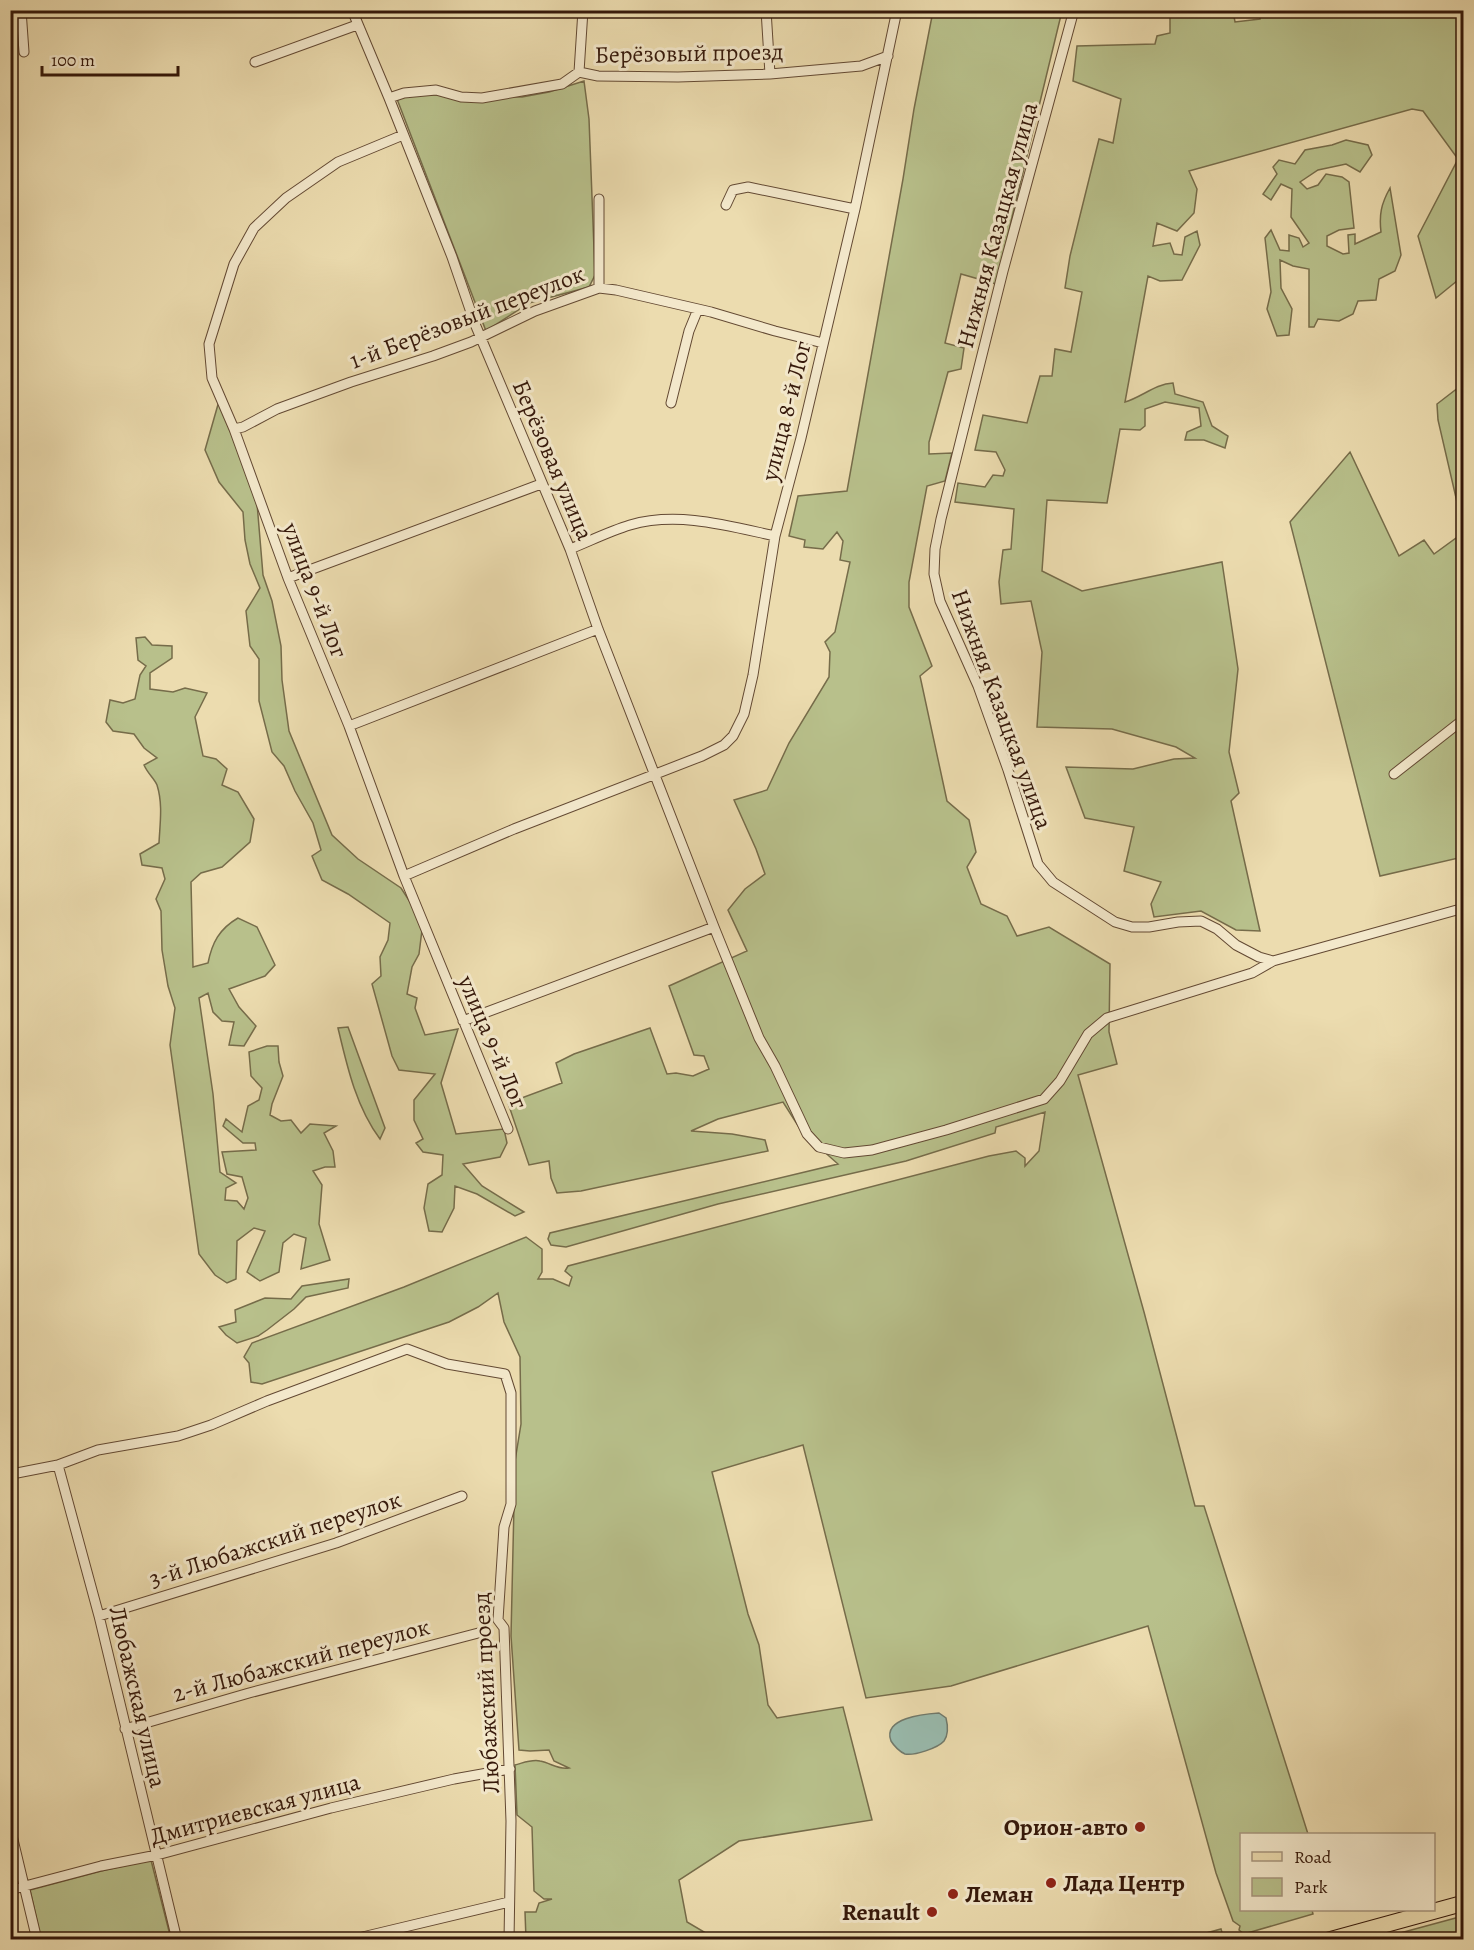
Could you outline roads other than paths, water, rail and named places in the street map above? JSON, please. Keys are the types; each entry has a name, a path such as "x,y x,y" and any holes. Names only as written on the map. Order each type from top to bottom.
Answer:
{"main road":[{"path":"1435,1911 1464,1903"},
{"path":"1329,1940 1435,1911"}],"street":[{"path":"21,10 24,52"},
{"name":"Берёзовая улица","path":"352,10 452,257 480,338 570,549 598,629 759,1038 807,1134 819,1147 844,1153 882,1147 946,1130 1044,1099 1060,1081 1088,1034 1107,1018 1252,973 1273,961"},
{"path":"579,72 583,10"},
{"path":"766,10 770,74"},
{"name":"улица 8-й Лог","path":"404,876 514,829 656,775 724,745 733,736 744,714 753,675 776,536 855,209 897,10"},
{"name":"Нижняя Казацкая улица","path":"1074,10 988,330 941,519 934,574 940,601 989,716 1032,849 1038,864 1053,882 1115,922 1132,927 1149,927 1201,921 1217,929 1236,945 1259,957 1273,961"},
{"path":"255,62 357,25"},
{"name":"Берёзовый проезд","path":"389,98 404,93 436,90 461,97 482,98 562,84 579,72 598,76 678,77 770,74 861,66 888,56"},
{"name":"улица 9-й Лог","path":"404,135 338,162 286,198 254,228 234,264 209,345 212,378 234,429 288,578 348,726 404,876 508,1129"},
{"path":"726,205 733,190 748,187 855,209"},
{"path":"599,199 599,288"},
{"name":"1-й Берёзовый переулок","path":"234,429 243,427 277,409 480,338 535,311 599,288 698,309 823,343"},
{"path":"670,403 689,331 698,309"},
{"path":"288,578 542,484"},
{"path":"570,549 631,525 659,520 689,519 776,536"},
{"path":"348,726 598,629"},
{"path":"1394,774 1464,719"},
{"path":"1273,961 1464,908"},
{"path":"463,1021 714,927"},
{"name":"Любажский проезд","path":"58,1465 98,1450 189,1433 407,1348 447,1364 505,1374 511,1393 511,1504 504,1527 498,1620 504,1628 510,1769 509,1940"},
{"path":"10,1473 58,1465"},
{"name":"Любажская улица","path":"58,1465 99,1616 177,1940"},
{"name":"3-й Любажский переулок","path":"99,1616 336,1543 462,1496"},
{"name":"2-й Любажский переулок","path":"125,1729 249,1693 486,1631"},
{"name":"Дмитриевская улица","path":"10,1890 101,1866 157,1855 331,1808 510,1769"},
{"path":"10,1827 36,1940"},
{"path":"350,1940 509,1902"}],"place":[{"name":"Орион-авто","path":"1140,1827"},
{"name":"Лада Центр","path":"1051,1883"},
{"name":"Леман","path":"953,1894"},
{"name":"Renault","path":"932,1912"}]}
